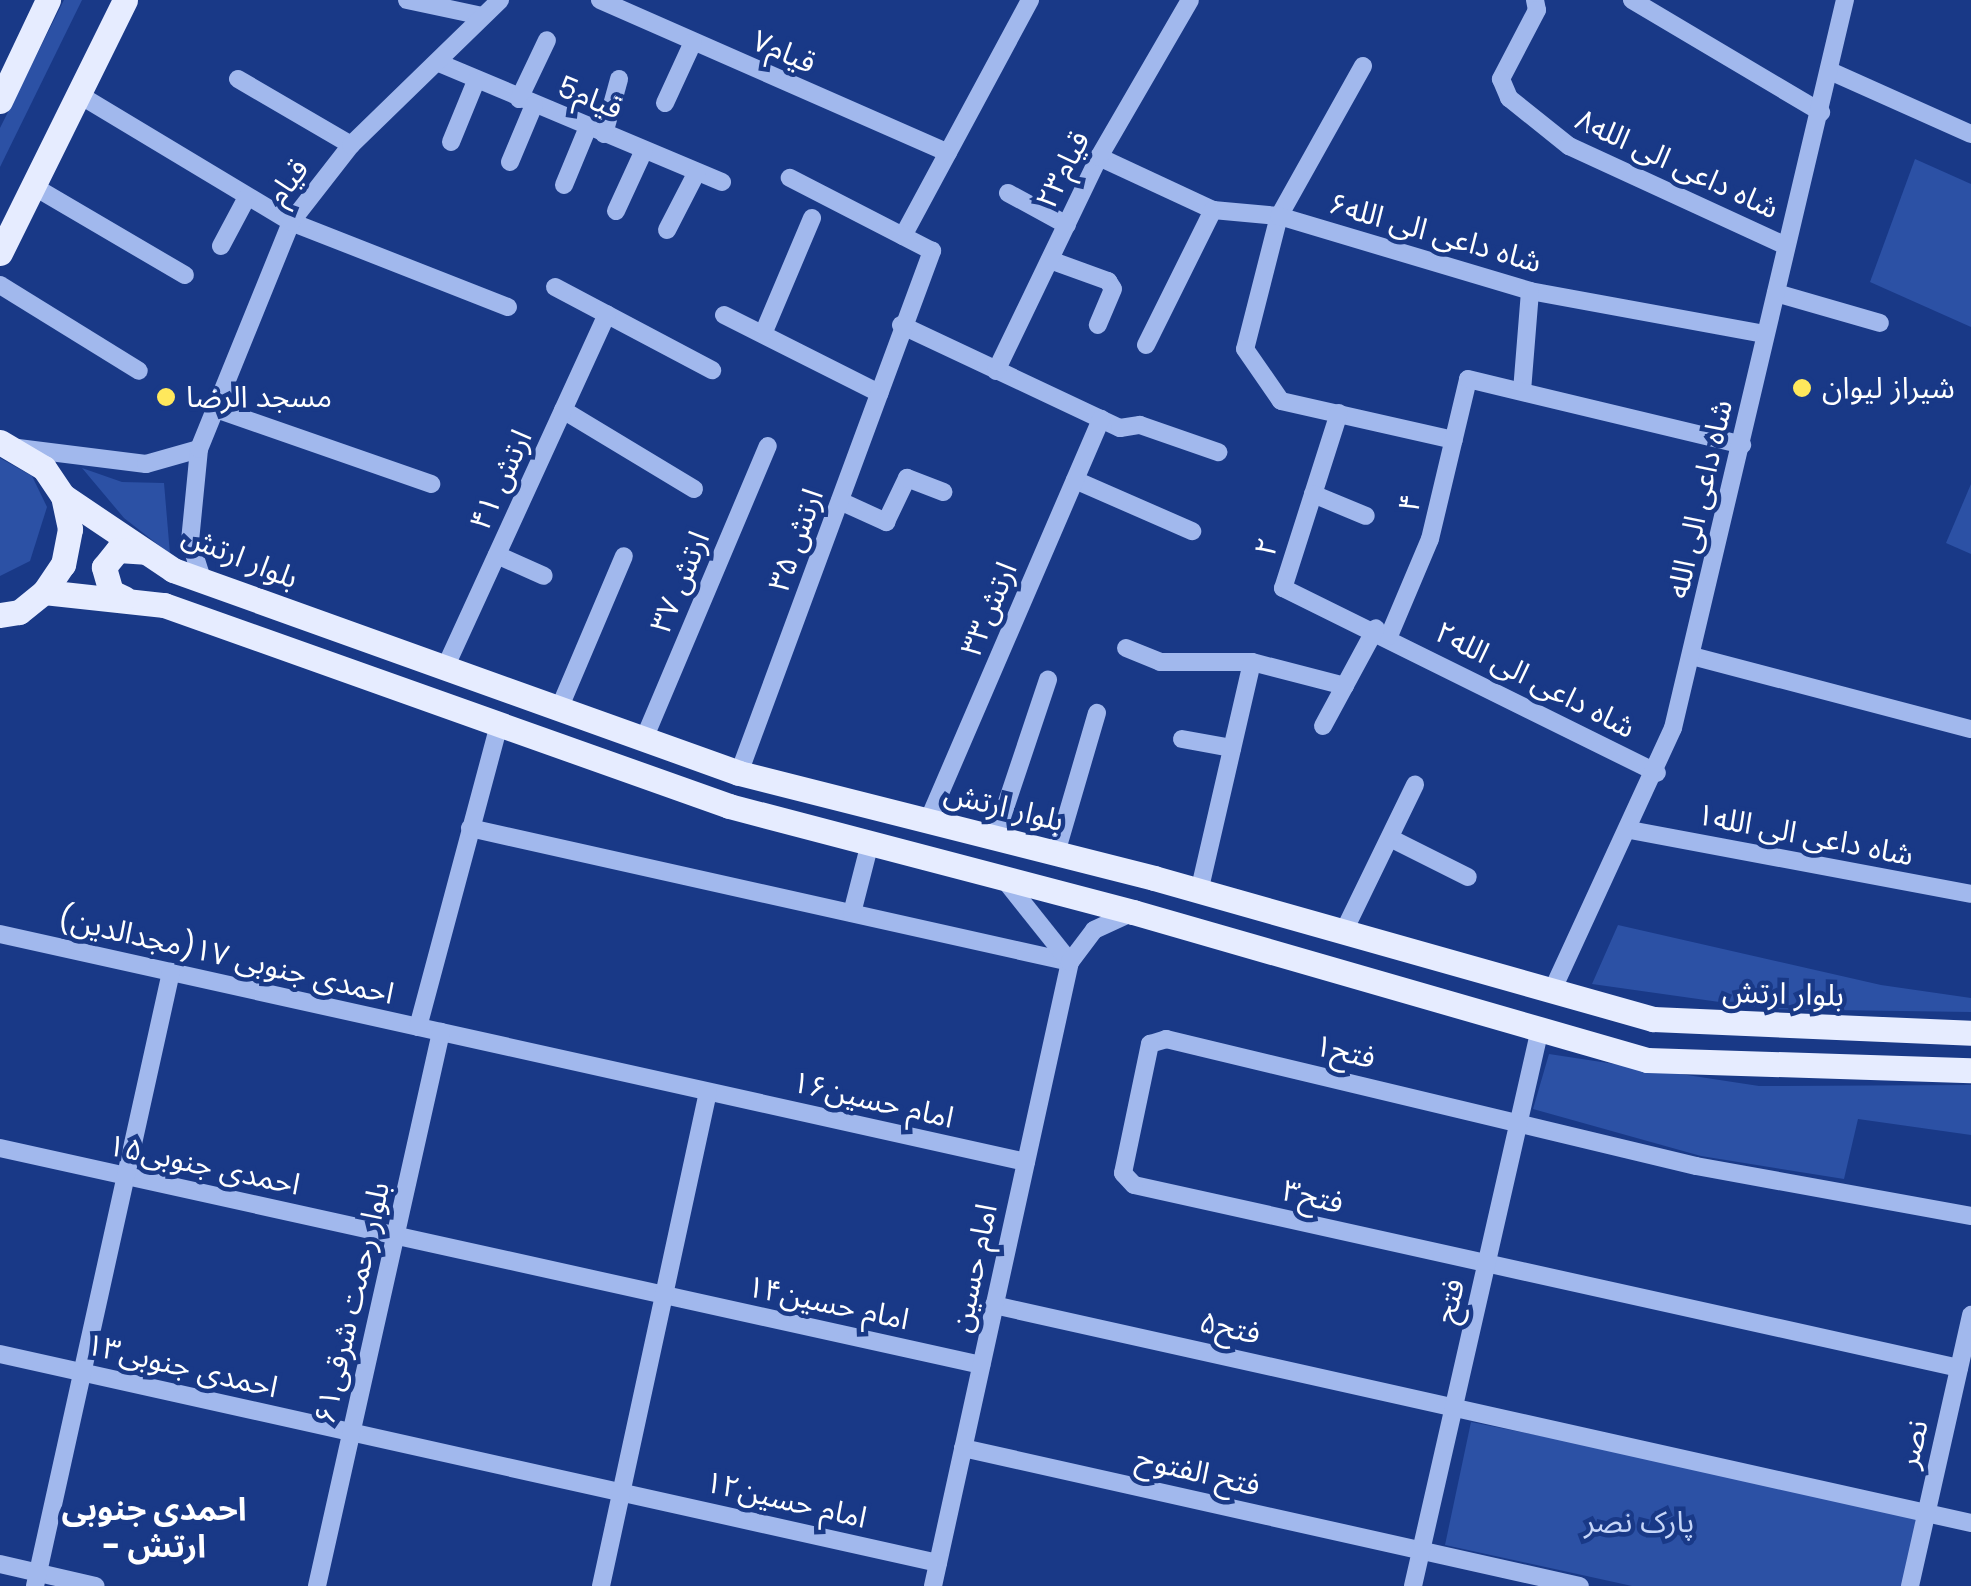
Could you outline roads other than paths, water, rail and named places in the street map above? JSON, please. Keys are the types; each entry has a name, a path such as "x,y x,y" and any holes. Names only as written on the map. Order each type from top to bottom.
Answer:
{"main road":[{"path":"0,101 48,0"},
{"path":"0,254 125,0"},
{"name":"بلوار ارتش","path":"7,445 44,468 63,496 149,554 203,582 739,773 1056,853 1654,1019 1971,1033"},
{"path":"0,632 9,614 44,592 62,564 70,529 63,496"},
{"path":"124,598 104,578 110,557 129,548 149,554"},
{"path":"44,592 124,598 339,663 729,806 1133,912 1647,1060 1971,1070"}],"street":[{"path":"407,0 482,16"},
{"name":"قیام","path":"203,582 190,541 199,449 291,222 351,146 500,0"},
{"name":"قیام۷","path":"600,0 948,152"},
{"path":"790,178 903,236 1030,0"},
{"name":"قیام۲۳","path":"996,371 1100,157 1190,0"},
{"name":"شاه داعی الی الله۸","path":"1535,0 1537,10 1501,78 1503,88 1569,146 1786,246"},
{"path":"1632,0 1821,112"},
{"name":"شاه داعی الی الله","path":"1552,991 1657,773 1692,656 1764,334 1821,112 1845,0"},
{"path":"510,162 547,40"},
{"path":"665,104 693,42"},
{"name":"قیام5","path":"439,63 722,182"},
{"path":"1363,66 1279,216 1245,349 1281,401 1454,440"},
{"path":"1830,71 1971,134"},
{"path":"238,79 351,146"},
{"path":"564,185 596,130 619,79"},
{"path":"451,142 476,81"},
{"path":"78,94 291,222 508,307"},
{"path":"616,211 644,150"},
{"name":"شاه داعی الی الله۶","path":"1100,157 1213,210 1279,216 1530,291 1764,334"},
{"path":"667,230 697,172"},
{"path":"33,186 184,275"},
{"path":"1008,193 1066,225"},
{"path":"221,246 247,196"},
{"path":"1146,345 1213,210"},
{"path":"763,334 812,218"},
{"name":"ارتش ۳۵","path":"739,773 932,251 903,236"},
{"path":"1050,260 1108,281 1112,288 1098,325"},
{"path":"0,285 139,371"},
{"path":"555,287 712,370"},
{"path":"1530,291 1522,392 1742,445"},
{"path":"1776,293 1880,323"},
{"name":"ارتش ۴۱","path":"445,668 607,314"},
{"path":"724,315 879,394"},
{"path":"902,325 1120,428 1140,425 1218,452"},
{"name":"۴","path":"1323,726 1344,686 1382,632 1430,539 1468,378 1522,392"},
{"path":"216,409 431,484"},
{"path":"563,410 694,489"},
{"name":"۲","path":"1339,413 1283,588 1382,632"},
{"name":"ارتش۳۳","path":"928,821 1101,419"},
{"path":"7,445 146,464 199,449"},
{"name":"ارتش ۳۷","path":"644,739 768,446"},
{"path":"840,501 886,522 908,478 943,492"},
{"path":"1075,480 1192,531"},
{"path":"1313,494 1366,516"},
{"path":"496,555 544,576"},
{"path":"560,709 624,556"},
{"name":"شاه داعی الی الله۲","path":"1382,632 1657,773"},
{"path":"1126,648 1160,662 1252,662 1344,686"},
{"path":"1692,656 1971,729"},
{"path":"1199,892 1252,662"},
{"path":"995,838 1048,680"},
{"path":"1056,853 1097,713"},
{"path":"418,1027 499,724"},
{"path":"1182,739 1232,748"},
{"path":"1343,934 1416,785"},
{"path":"470,828 1070,962"},
{"name":"شاه داعی الی الله۱","path":"1630,830 1971,894"},
{"path":"1390,838 1468,877"},
{"path":"852,913 870,843"},
{"path":"1002,878 1070,962"},
{"path":"1070,962 1094,930 1133,912"},
{"name":"احمدی جنوبی ۱۷(مجدالدین)","path":"0,934 708,1092"},
{"name":"امام حسین","path":"933,1586 1070,962"},
{"path":"37,1579 171,972"},
{"name":"فتح","path":"1413,1586 1540,1028"},
{"name":"بلوار رحمت شرقی۶۱","path":"317,1586 441,1032"},
{"name":"۱فتح","path":"1126,1183 1150,1044 1158,1040 1520,1120 1751,1178 1971,1216"},
{"path":"601,1586 708,1092"},
{"name":"امام حسین۱۶","path":"708,1092 1026,1162"},
{"name":"احمدی جنوبی۱۵","path":"0,1148 664,1295"},
{"name":"۳فتح","path":"1126,1183 1959,1368"},
{"name":"امام حسین۱۴","path":"664,1295 981,1365"},
{"name":"۵فتح","path":"994,1305 1454,1404 1971,1523"},
{"name":"نصر","path":"1910,1586 1971,1316"},
{"name":"احمدی جنوبی۱۳","path":"0,1354 621,1491"},
{"name":"فتح الفتوح","path":"963,1448 1580,1586"},
{"name":"امام حسین۱۲","path":"621,1491 938,1563"},
{"path":"0,1564 37,1579 95,1586"}],"place":[{"name":"شیراز لیوان","path":"1802,388"},
{"name":"مسجد الرضا","path":"166,397"}],"district":[{"name":"احمدی جنوبی - ارتش","path":"154,1528"}],"park label":[{"name":"پارک نصر","path":"1639,1522"}]}
